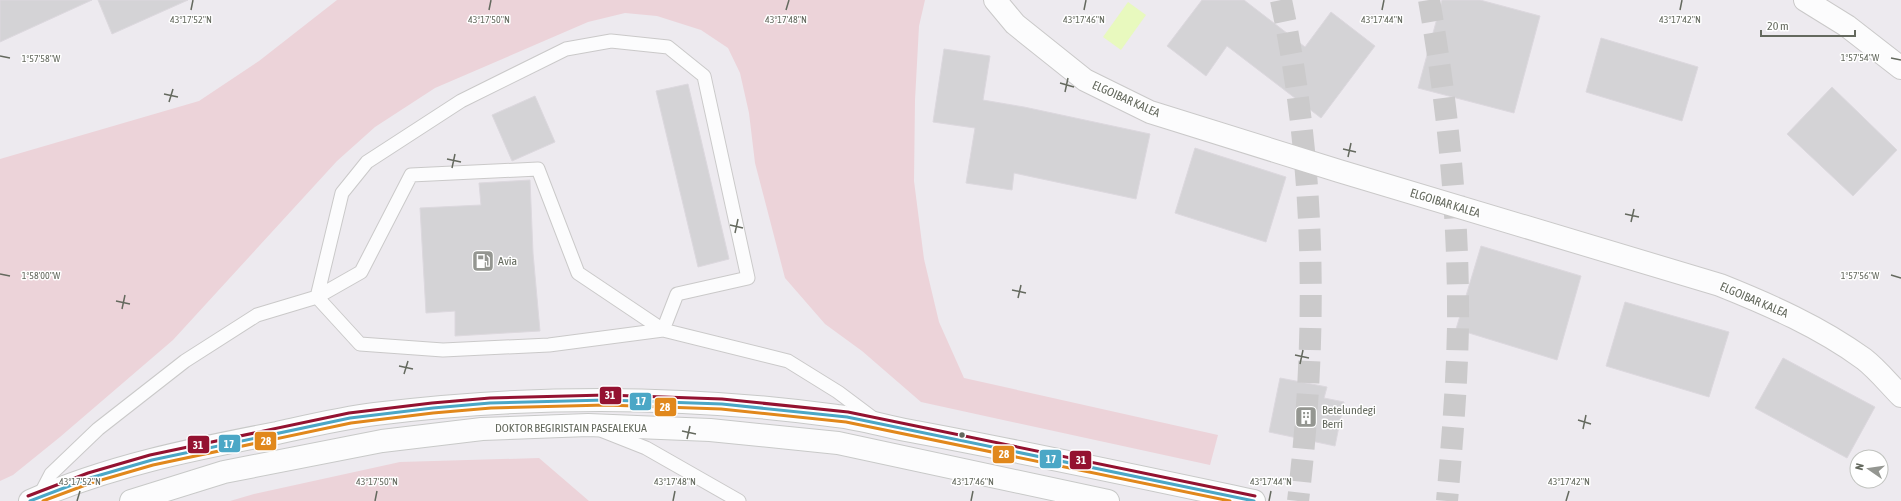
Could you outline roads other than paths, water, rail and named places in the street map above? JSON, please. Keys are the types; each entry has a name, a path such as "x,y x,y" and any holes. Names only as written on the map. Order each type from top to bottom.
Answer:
{"main road":[{"name":"ELGOIBAR KALEA","path":"995,0 1015,24 1085,80 1150,112 1720,285 1773,306 1822,332 1865,360 1901,396"},
{"path":"1805,0 1847,26 1901,68"},
{"path":"34,499 102,474 215,445 372,414 483,403 584,399 707,403 840,416 885,427 1011,449 1254,501"},
{"name":"DOKTOR BEGIRISTAIN PASEALEKUA","path":"131,501 224,472 382,442 482,429 588,425 710,430 838,443 1108,501"}],"lane":[{"path":"317,297 342,193 367,162 461,101 566,49 611,41 668,47 704,76 748,278 677,294 663,330"},
{"path":"34,499 51,474 98,429 184,361 258,315 317,297 360,272 411,175 538,169 578,273 663,330 788,361 838,392 885,427"},
{"path":"317,297 360,344 444,350 549,345 663,330"},
{"path":"588,425 646,448 740,501"}],"tunnel":[{"path":"1281,0 1293,62 1301,124 1307,187 1310,250 1311,313 1309,375 1298,501"},
{"path":"1429,0 1447,122 1457,244 1458,326 1454,414 1447,501"}],"place":[{"name":"Avia","path":"483,261"},
{"name":"Betelundegi Berri","path":"1306,417"}]}
